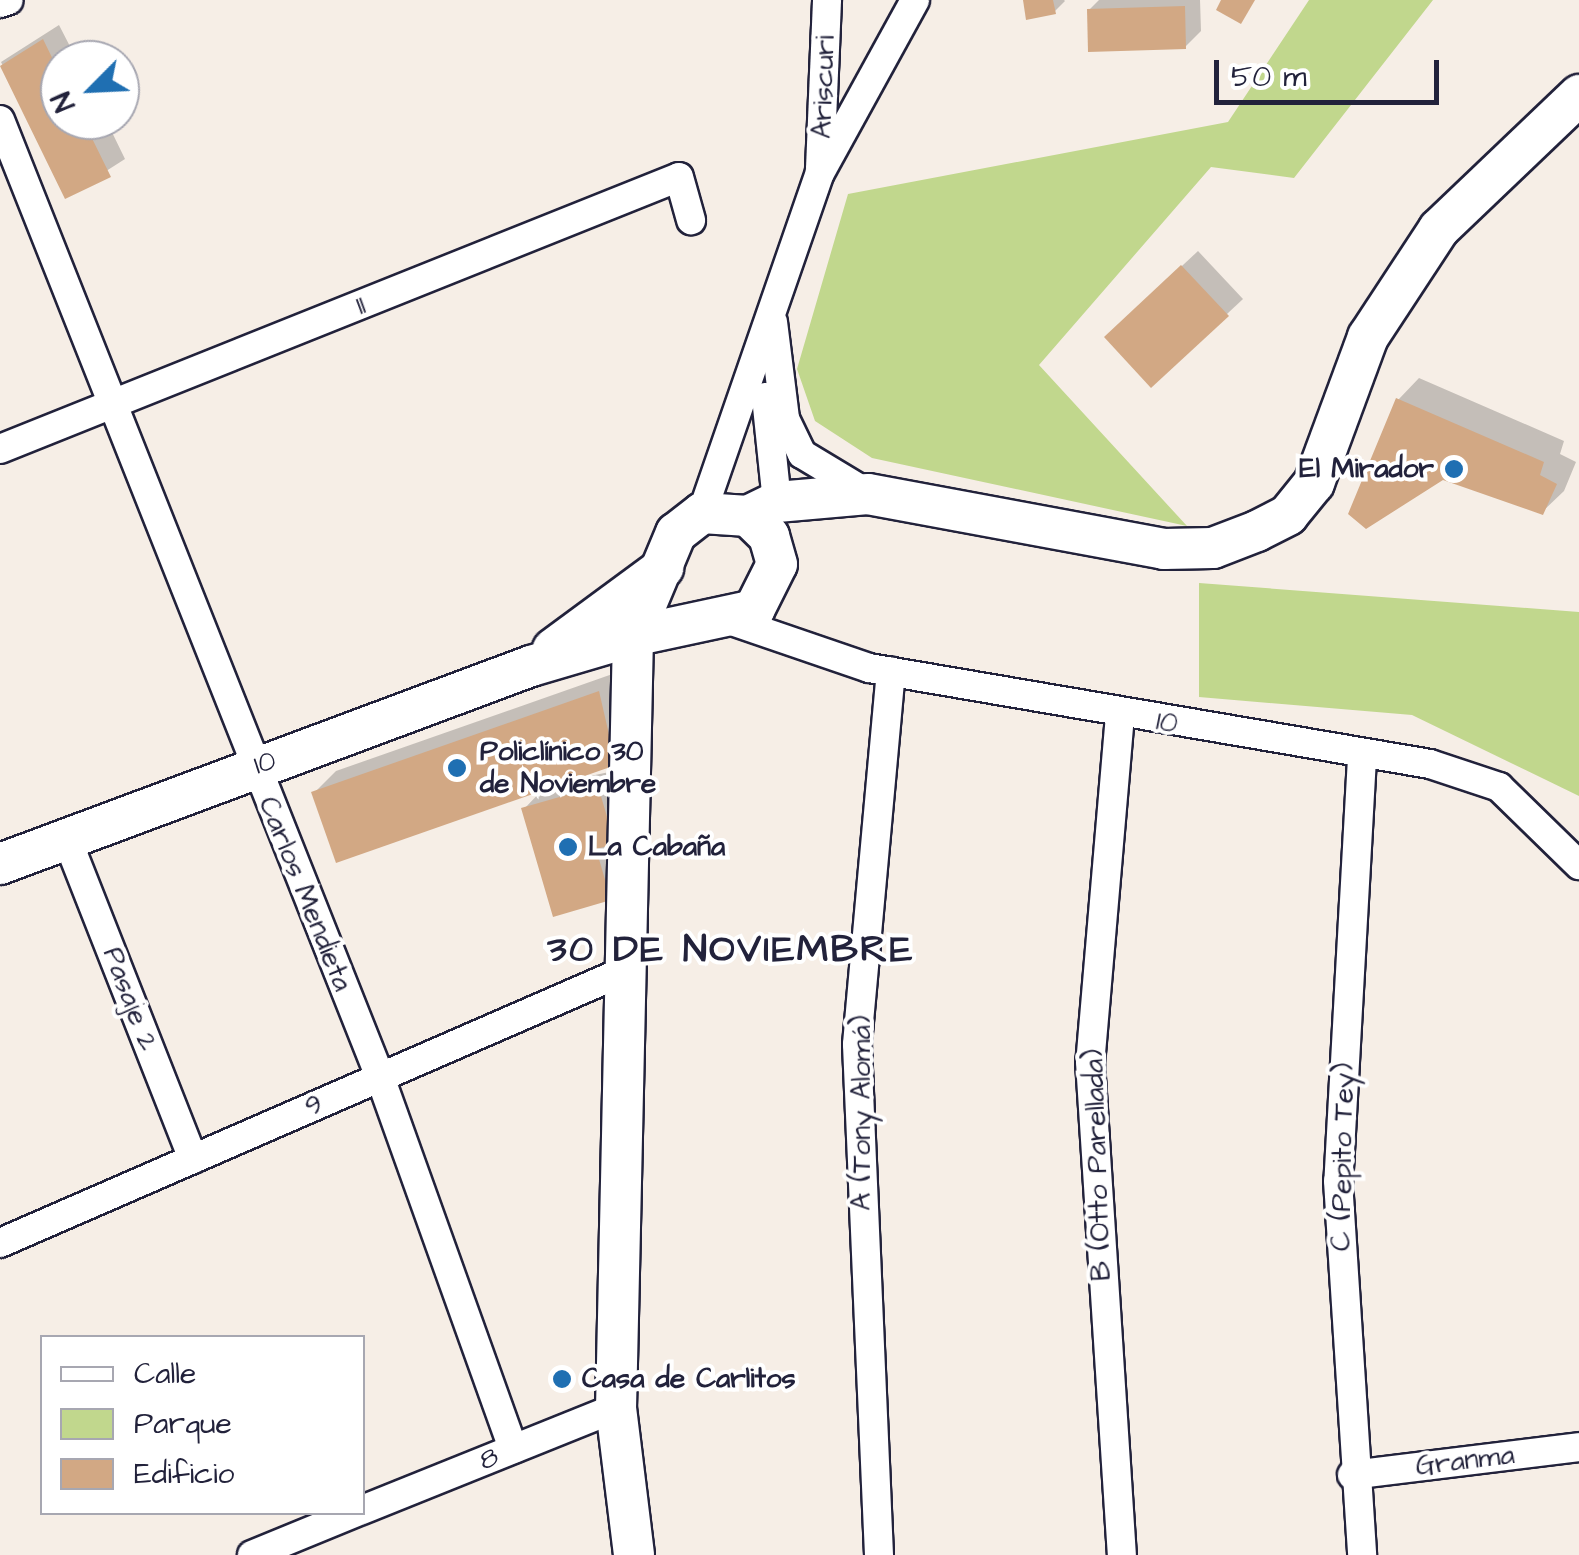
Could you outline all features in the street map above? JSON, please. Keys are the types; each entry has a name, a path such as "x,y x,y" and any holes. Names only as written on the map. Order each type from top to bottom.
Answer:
{"main road":[{"path":"702,512 763,509 850,494 1164,549 1214,548 1288,515 1314,483 1368,338 1439,229 1576,105"},
{"path":"729,620 754,610 778,564 850,494"},
{"path":"763,509 778,564"},
{"name":"10","path":"702,512 676,533 667,566 676,595 698,616 729,620"},
{"path":"634,1555 616,1408 629,968 633,636 667,566"},
{"name":"10","path":"531,666 667,566"},
{"name":"10","path":"0,864 531,666 633,636 729,620"}],"street":[{"path":"0,4 8,0"},
{"name":"Ariscuri","path":"820,173 827,0"},
{"path":"702,512 820,173 915,0"},
{"name":"Carlos Mendieta","path":"0,120 252,768 380,1077 514,1449"},
{"name":"11","path":"0,449 679,177 692,220"},
{"path":"772,315 785,419 802,454 850,494"},
{"path":"760,351 763,509"},
{"name":"10","path":"729,620 891,672 1362,758 1430,764 1500,787 1579,864"},
{"name":"A (Tony Alomá)","path":"879,1555 857,1044 891,672"},
{"name":"B (Otto Parellada)","path":"1120,715 1090,1062 1122,1555"},
{"name":"C (Pepito Tey)","path":"1362,758 1338,1181 1352,1475 1362,1555"},
{"name":"Pasaje 2","path":"66,839 192,1159"},
{"name":"9","path":"0,1243 629,968"},
{"name":"8","path":"365,1509 616,1408"},
{"name":"Granma","path":"1352,1475 1579,1447"},
{"name":"8","path":"252,1555 350,1515"}],"green space":[{"path":"1309,0 1433,0 1294,178 1211,167 1039,365 1187,526 872,458 815,421 797,369 848,194 1228,122"},
{"path":"1199,583 1579,612 1579,796 1412,715 1199,697"}],"building":[{"path":"1023,0 1053,0 1056,14 1026,20"},
{"path":"1221,0 1255,0 1241,24 1216,10"},
{"path":"1185,6 1186,49 1088,52 1087,9"},
{"path":"40,41 40,140 93,140 111,177 65,199 0,66"},
{"path":"1181,265 1229,316 1151,388 1104,337"},
{"name":"El Mirador","path":"1396,398 1544,462 1540,475 1557,484 1543,515 1443,480 1366,529 1348,514"},
{"path":"599,691 616,765 336,863 311,792"},
{"path":"598,786 615,844 596,849 611,900 553,917 521,808"}],"place":[{"name":"El Mirador","path":"1454,469"},
{"name":"Policlínico 30 de Noviembre","path":"457,768"},
{"name":"La Cabaña","path":"568,847"},
{"name":"Casa de Carlitos","path":"562,1379"}],"district":[{"name":"30 DE NOVIEMBRE","path":"731,951"}]}
